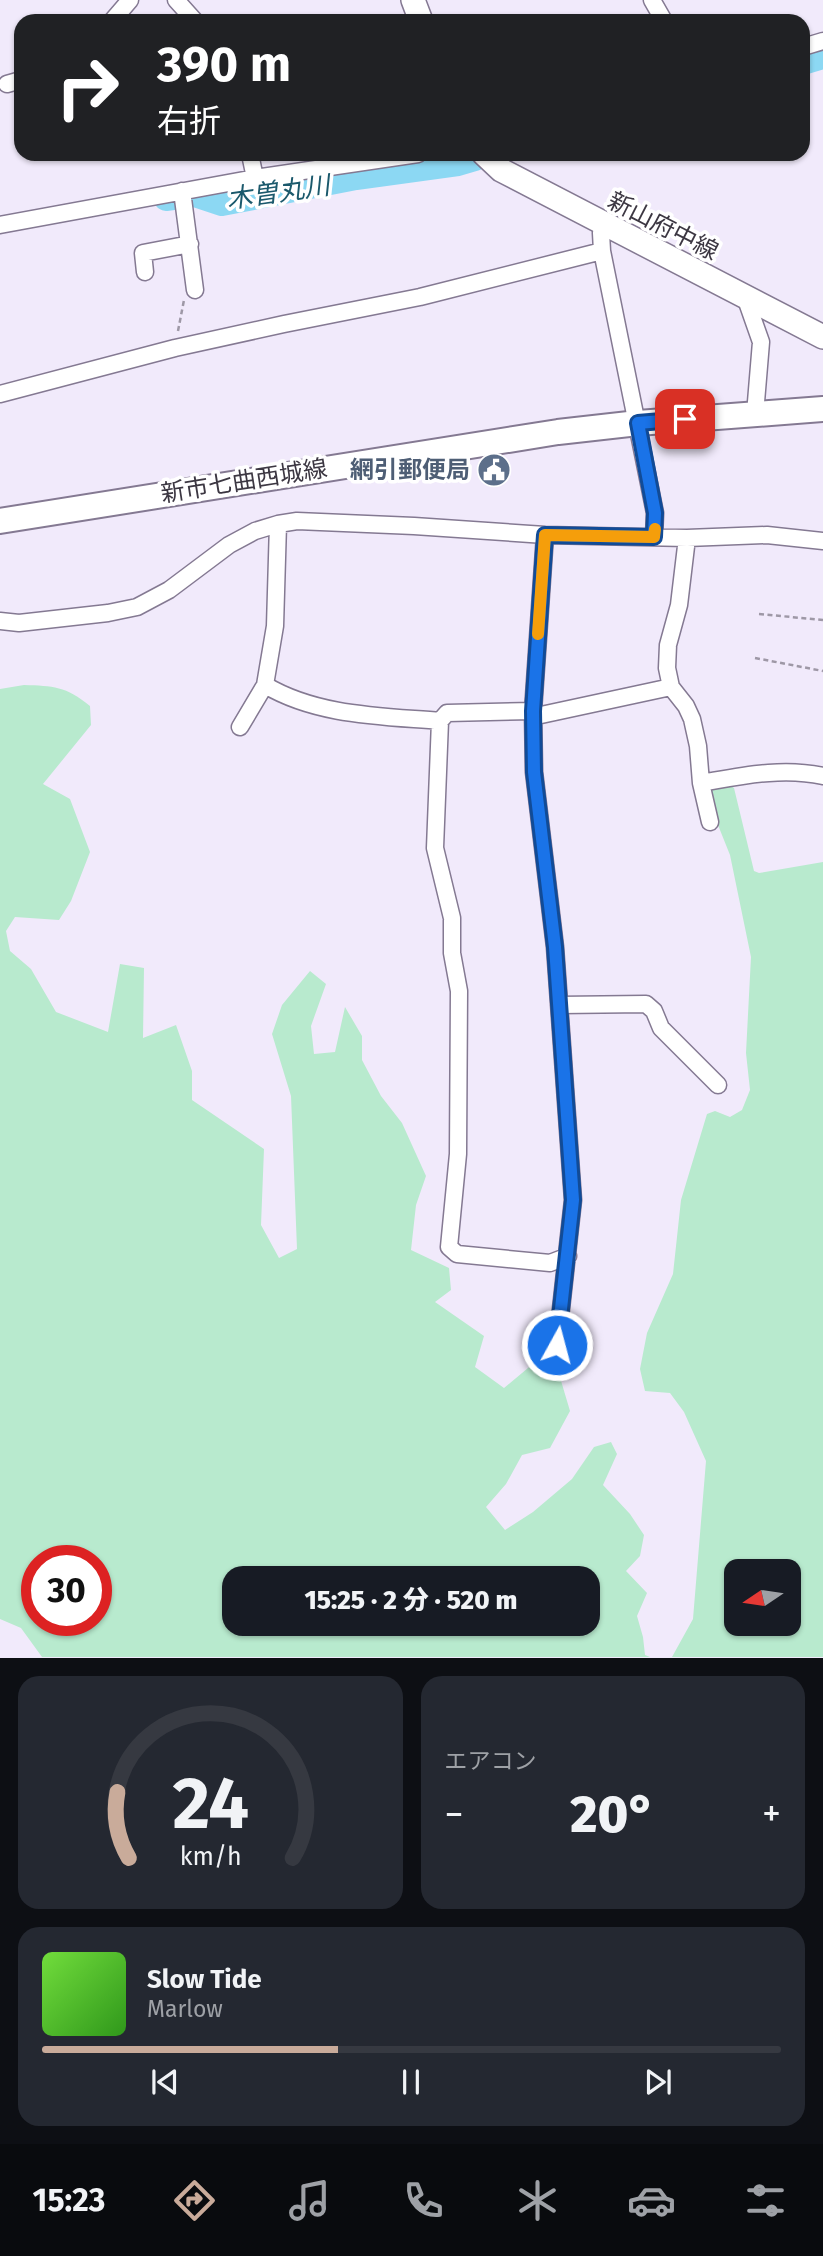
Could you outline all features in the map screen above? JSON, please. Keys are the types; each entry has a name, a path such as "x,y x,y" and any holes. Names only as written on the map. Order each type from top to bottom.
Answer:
{"main road":[{"name":"新山府中線","path":"491,161 501,170 603,225 823,337"},
{"name":"新市七曲西城線","path":"0,521 546,434 638,423 823,409"}],"street":[{"path":"119,14 130,0"},
{"path":"252,161 255,177"},
{"path":"0,225 255,177 368,161"},
{"path":"182,191 195,283"},
{"path":"603,225 602,251 655,513 654,537"},
{"path":"145,272 143,253 190,244"},
{"path":"0,394 175,348 420,297 602,251"},
{"path":"749,300 748,305 761,342 755,414"},
{"path":"0,621 19,623 137,607 169,590 229,545 255,531 297,521 545,535 687,538 767,535 823,541"},
{"path":"240,727 265,685 275,626 278,524"},
{"path":"545,535 533,711 534,772 555,947 573,1200 557,1345"},
{"path":"687,538 679,605 668,645 667,667 670,687 686,706 692,719 698,746 701,783 710,822"},
{"path":"265,685 278,693 328,709 440,721"},
{"path":"568,1256 550,1263 457,1254 449,1247 458,1154 459,991 452,953 452,918 435,848 440,721 447,713 533,711 541,715 670,687"},
{"path":"701,783 767,772 805,772 823,776"},
{"path":"559,1005 646,1004 654,1011 661,1028 718,1085"}],"path":[{"path":"175,348 188,280 195,283"},
{"path":"760,614 823,620"},
{"path":"755,658 823,671"}],"green space":[{"path":"24,685 66,691 90,706 91,725 43,784 70,799 90,852 71,901 59,920 15,917 6,931 10,951 31,969 56,1012 108,1032 120,964 144,968 143,1038 176,1025 192,1071 192,1100 264,1149 261,1225 279,1258 297,1249 291,1096 272,1034 282,1005 310,971 326,984 311,1026 314,1054 335,1052 345,1007 362,1036 362,1060 381,1096 402,1123 426,1176 416,1205 411,1250 449,1268 451,1290 435,1302 484,1336 475,1367 504,1388 534,1363 559,1374 570,1411 550,1448 522,1455 506,1484 486,1507 505,1530 533,1512 572,1479 594,1447 611,1442 617,1454 603,1485 630,1514 644,1535 640,1556 626,1571 647,1593 637,1616 645,1655 650,1657 42,1657 27,1636 112,1636 112,1545 21,1545 21,1628 0,1619 0,689"},
{"path":"728,784 734,788 754,871 759,873 823,862 823,1657 672,1657 693,1619 706,1461 684,1412 670,1393 645,1391 640,1369 647,1333 673,1274 681,1200 707,1114 715,1111 730,1117 742,1110 750,1090 746,1053 751,957 730,855 716,820 709,792 711,787"}],"waterway":[{"name":"木曽丸川","path":"810,61 823,57"},
{"name":"木曽丸川","path":"166,199 195,195 222,204 356,178 468,161"}],"slow traffic":[{"path":"538,634 545,535 654,537 655,529"}],"place":[{"name":"網引郵便局","path":"494,470"}],"route":[{"path":"557,1345 573,1200 555,947 534,772 533,711 545,535 654,537 655,513 638,423 685,419"}]}
